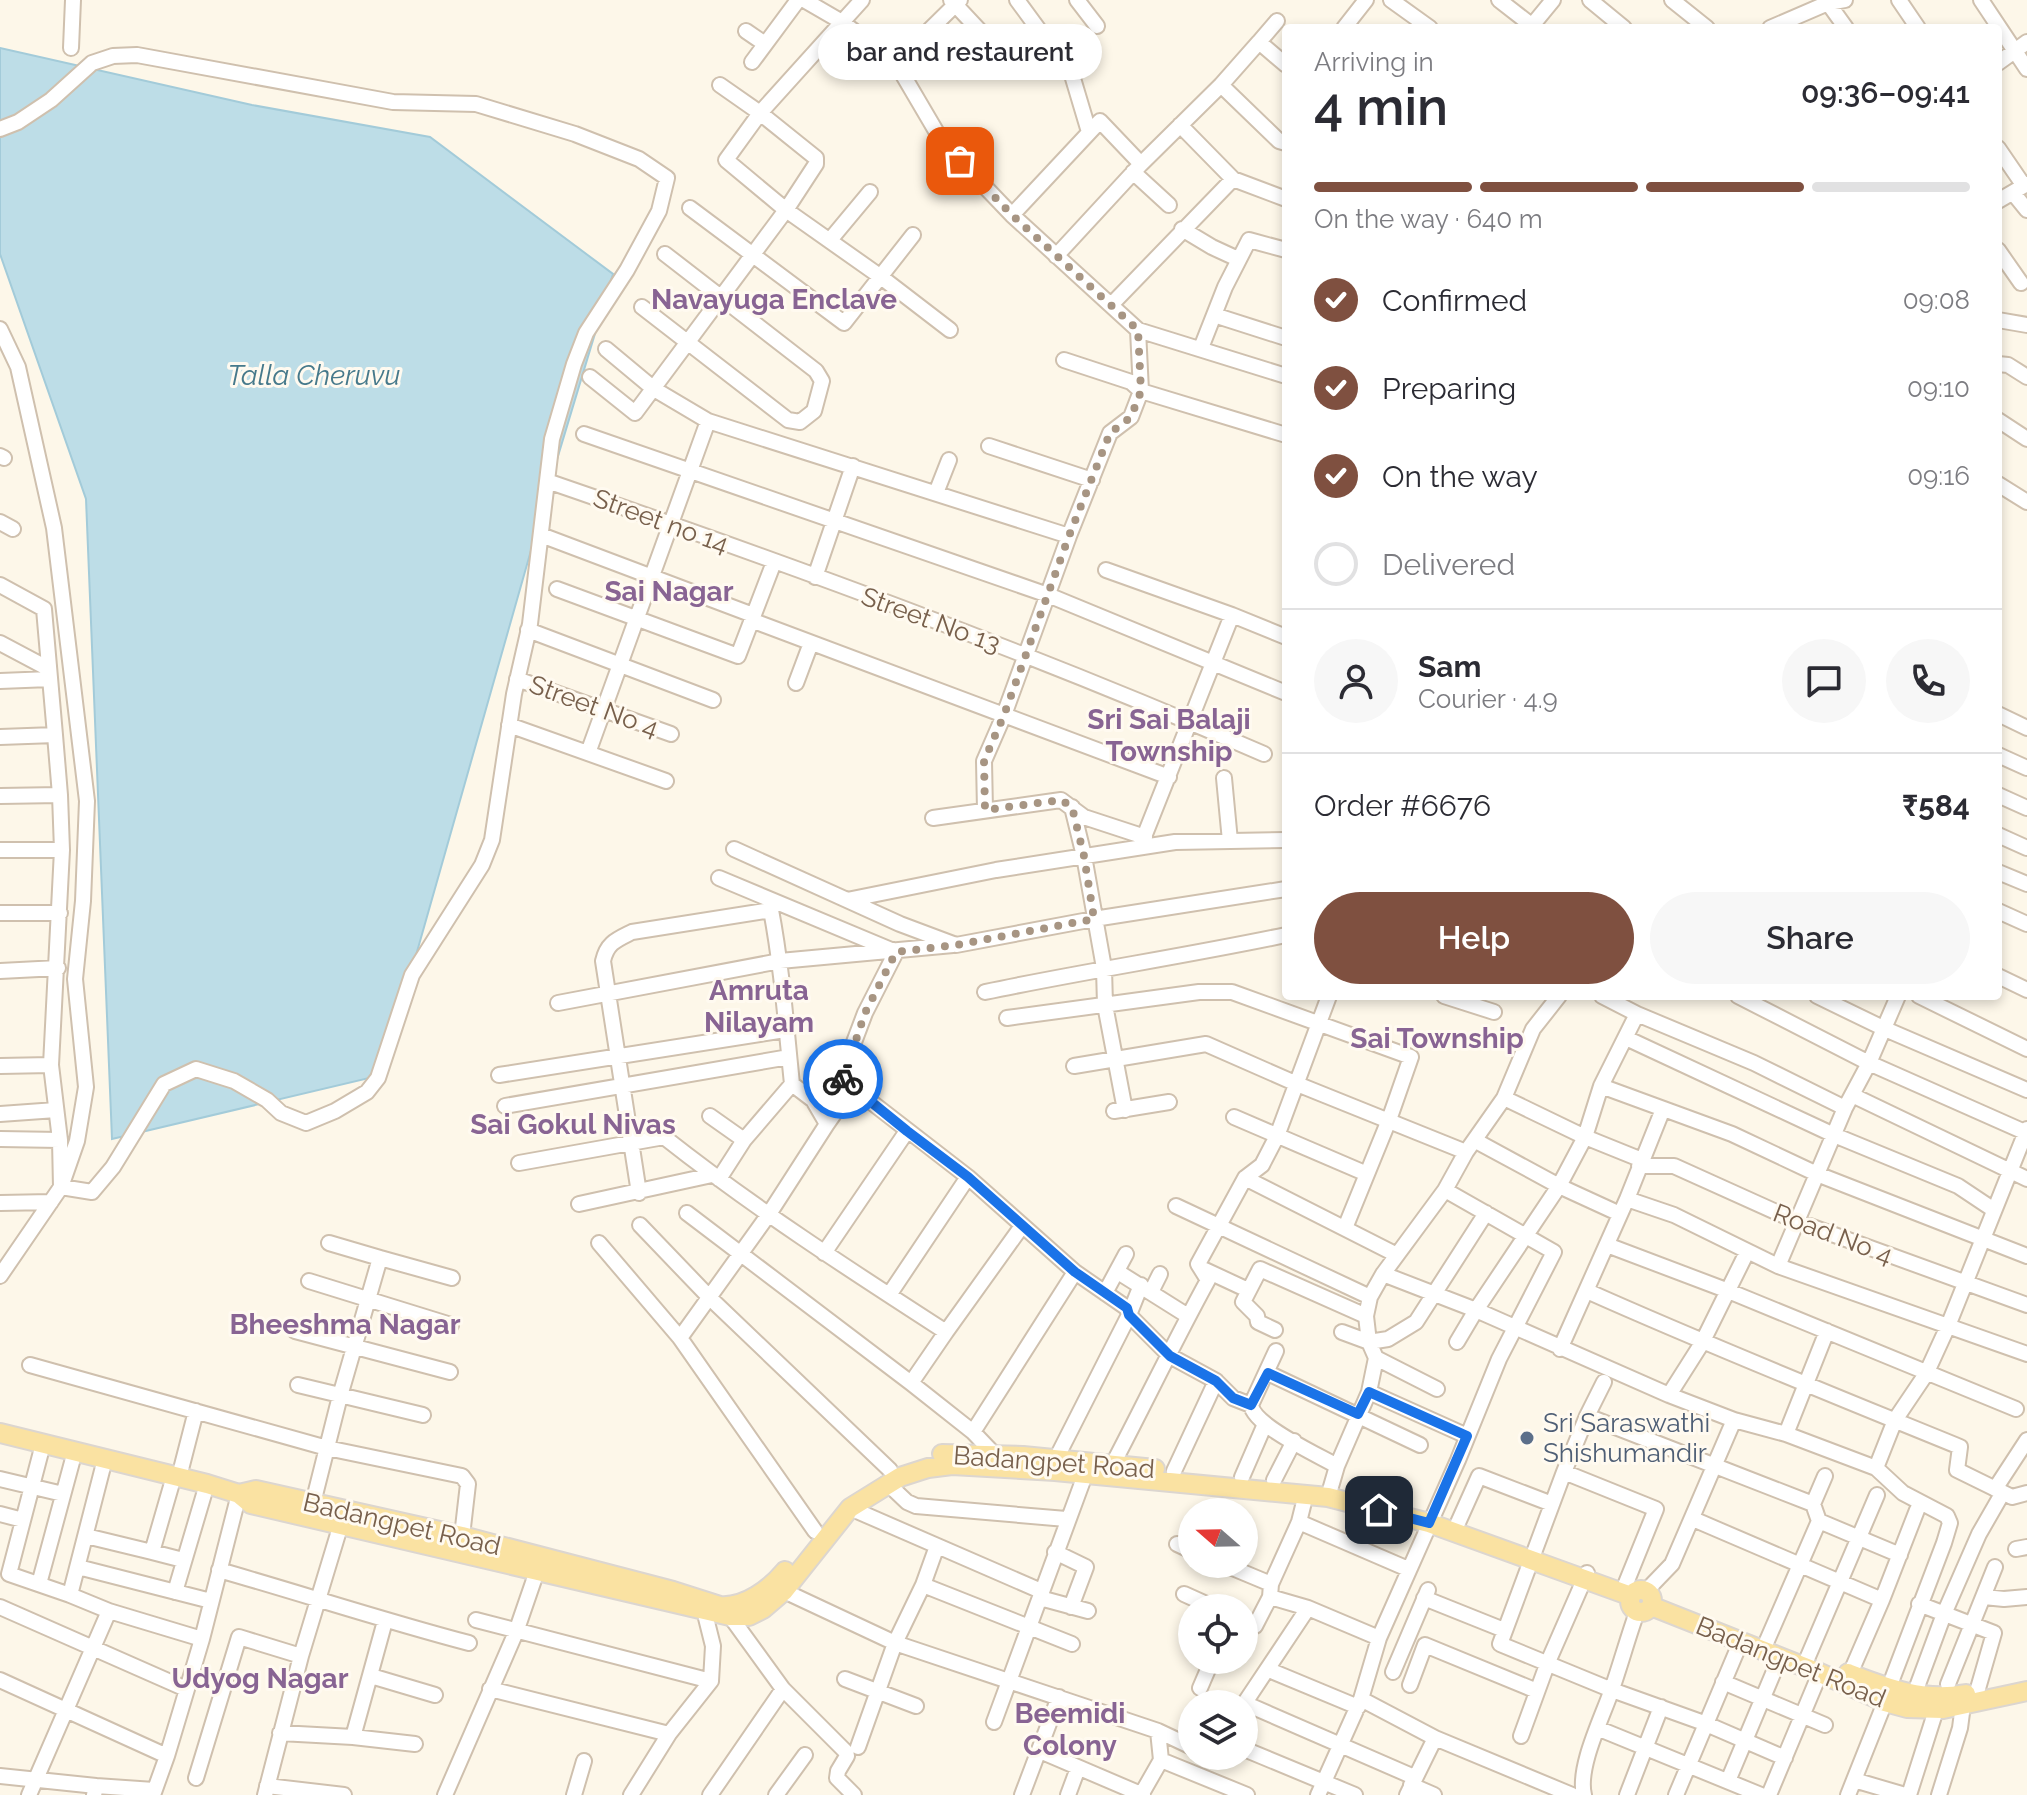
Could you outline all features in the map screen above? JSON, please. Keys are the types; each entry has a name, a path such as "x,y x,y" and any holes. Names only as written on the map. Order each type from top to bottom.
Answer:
{"main road":[{"name":"Badangpet Road","path":"0,1433 207,1484 239,1494 251,1504 498,1554 703,1606"},
{"name":"Badangpet Road","path":"780,1587 815,1531 847,1498 938,1454 994,1454 1055,1465 1085,1475 1306,1494 1329,1493"},
{"name":"Badangpet Road","path":"239,1494 256,1490 462,1536 537,1571 749,1616 763,1609 850,1508 888,1476 952,1465 1113,1464 1274,1480 1457,1525 1532,1556"},
{"name":"Badangpet Road","path":"1431,1520 1586,1576 1820,1673 1887,1696 1970,1699 2027,1691"},
{"name":"Badangpet Road","path":"1637,1597 1850,1674 1907,1708 1936,1710 2027,1680"}],"street":[{"path":"71,48 73,0"},
{"path":"752,62 801,0 842,22 896,63 943,143 1012,215 1138,330 1282,375"},
{"path":"862,0 760,113 726,160 786,210 950,330"},
{"path":"1017,0 1072,75 1089,132"},
{"path":"1077,0 1097,26"},
{"path":"1347,24 1366,0"},
{"path":"1391,0 1424,24"},
{"path":"1499,0 1528,24"},
{"path":"1534,24 1553,0"},
{"path":"1590,0 1619,24"},
{"path":"1672,0 1702,24"},
{"path":"1779,24 1828,3 1845,0"},
{"path":"1899,0 1915,24"},
{"path":"1981,0 2001,24"},
{"path":"896,63 955,1 994,46"},
{"path":"1828,3 1843,24"},
{"path":"1056,256 1137,168 1221,85 1277,21"},
{"path":"2002,25 2021,47 2027,69"},
{"path":"746,31 765,44"},
{"path":"1259,42 1282,62"},
{"path":"2002,60 2021,47"},
{"path":"0,129 18,122 51,100 92,63 113,56 137,55 393,102 476,104 575,134 639,159 667,178 659,211 627,270 586,333 552,439 528,630 509,725 492,840 482,865 412,975 378,1078 367,1092 335,1111 306,1123 281,1113 267,1100 234,1081 196,1069 164,1084 113,1167 92,1192 61,1187"},
{"path":"590,377 635,413 786,210 816,164 816,158 720,85"},
{"path":"1221,85 1282,142"},
{"path":"1012,215 1100,121 1169,205"},
{"path":"1180,125 1233,179 1282,197"},
{"path":"2002,155 2022,188 2027,210"},
{"path":"1111,305 1233,179"},
{"path":"2002,199 2022,188"},
{"path":"830,240 870,192"},
{"path":"690,208 844,323 913,235"},
{"path":"1182,229 1238,259"},
{"path":"1201,348 1249,240 1282,249"},
{"path":"642,307 793,423 805,419 814,411 822,381 816,371 665,254"},
{"path":"2002,256 2021,283"},
{"path":"1214,315 1282,337"},
{"path":"2002,320 2026,322"},
{"path":"0,329 18,367 54,528 87,801 83,901 75,979 86,1087 77,1141 61,1187 6,1256 0,1276"},
{"path":"985,810 984,761 1110,433 1131,417 1141,391 1138,330"},
{"path":"606,349 654,389 708,421 1069,536"},
{"path":"1064,360 1131,382 1141,391 1282,434"},
{"path":"2002,364 2027,377"},
{"path":"588,753 708,421"},
{"path":"2002,423 2027,439"},
{"path":"584,434 1048,595 1282,691"},
{"path":"989,446 1092,480"},
{"path":"936,493 949,460"},
{"path":"815,577 853,466"},
{"name":"Street no 14","path":"547,481 774,562"},
{"path":"2002,486 2027,502"},
{"path":"541,535 811,643 1169,777"},
{"path":"557,589 738,656 774,562"},
{"name":"Street No 13","path":"774,562 1026,655 1264,754"},
{"path":"1106,570 1282,635"},
{"path":"0,585 44,609 62,850 51,1065 60,1140 61,1187"},
{"path":"1142,842 1232,615"},
{"path":"528,630 713,700"},
{"path":"0,643 49,674"},
{"path":"796,683 811,643"},
{"path":"0,681 49,674"},
{"name":"Street No 4","path":"517,679 671,734"},
{"path":"2002,716 2027,728"},
{"path":"509,725 666,781"},
{"path":"0,737 55,735"},
{"path":"2002,757 2027,768"},
{"path":"1224,778 1230,841"},
{"path":"0,796 60,795"},
{"path":"2002,797 2027,808"},
{"path":"933,818 1061,800 1084,817 1142,842"},
{"path":"1072,807 1104,968 1105,1005 1120,1110 1169,1102"},
{"path":"2002,836 2025,842"},
{"path":"847,900 1084,856 1142,842 1282,840"},
{"path":"734,849 900,924 956,945"},
{"path":"0,850 62,850"},
{"path":"2002,874 2027,884"},
{"path":"719,878 896,952"},
{"path":"558,1003 780,961 956,945 1094,919 1282,890"},
{"path":"639,1193 603,961 612,942 632,932 771,910 780,961 792,1084 813,1100 827,1124"},
{"path":"0,913 60,913"},
{"path":"2002,913 2027,924"},
{"path":"985,992 1282,936"},
{"path":"896,952 865,1013 842,1074 844,1081 968,1177 1075,1272 1127,1308 1129,1315 1170,1356 1216,1381 1233,1398 1251,1405"},
{"path":"0,971 58,968"},
{"path":"2002,978 2027,990"},
{"path":"1007,1018 1199,992 1232,992 1411,1057 1345,1228"},
{"path":"1248,1290 1198,1264 1245,1178 1262,1165 1277,1136 1328,1000"},
{"path":"1456,1000 1494,1012"},
{"path":"1329,1493 1337,1466 1369,1392 1376,1358 1369,1342 1366,1316 1370,1297 1383,1274 1445,1190 1504,1098 1533,1029 1556,1000"},
{"path":"1610,1000 2027,1179"},
{"path":"1746,1000 1869,1063 2026,1132 1948,1326 1926,1374 1895,1420 1876,1468"},
{"path":"1825,1000 2027,1090"},
{"path":"1778,1266 1848,1101 1869,1063 1896,1000"},
{"path":"1927,1000 2027,1049"},
{"path":"1457,1342 1559,1186 1585,1137 1601,1086 1637,1014"},
{"path":"499,1075 785,1030"},
{"path":"1626,1038 1834,1135 1958,1186 1994,1210"},
{"path":"1074,1066 1206,1044 1389,1120 1471,1146 1620,1214"},
{"path":"505,1106 789,1057"},
{"path":"0,1066 51,1065"},
{"path":"579,1204 716,1177 792,1084"},
{"path":"1601,1086 1732,1134 1817,1174 2027,1256"},
{"path":"680,1338 711,1299 852,1088"},
{"name":"Road No 4","path":"1504,1098 1641,1163 1674,1166 1796,1221 2027,1305"},
{"path":"1560,1349 1627,1199 1663,1109"},
{"path":"0,1114 56,1110"},
{"path":"710,1116 744,1140"},
{"path":"1234,1117 1367,1174"},
{"path":"824,1253 907,1131"},
{"path":"519,1163 664,1137 824,1253 946,1332"},
{"path":"0,1139 60,1140"},
{"path":"889,1295 968,1177"},
{"path":"1245,1178 1397,1255"},
{"path":"1320,1788 1360,1703 1379,1638 1513,1328 1554,1252 1445,1190"},
{"path":"1627,1199 1674,1215 1778,1266 2027,1354"},
{"path":"0,1203 51,1202"},
{"path":"1176,1206 1370,1297"},
{"path":"687,1213 911,1383 973,1432 994,1454"},
{"path":"1342,1332 1369,1342 1388,1339 1416,1322 1486,1213"},
{"path":"640,1225 888,1476 907,1502 916,1506 1066,1519"},
{"path":"911,1383 1022,1226"},
{"path":"329,1243 452,1278"},
{"path":"599,1243 680,1338 815,1531"},
{"path":"1607,1245 1726,1290 2016,1409"},
{"path":"1669,1395 1702,1343 1747,1252"},
{"path":"1105,1293 1126,1254"},
{"path":"313,1503 380,1258"},
{"path":"1275,1330 1258,1322 1257,1316 1243,1302 1260,1269 1366,1316"},
{"path":"1113,1464 1208,1280 1205,1270"},
{"path":"973,1432 1075,1272"},
{"path":"1118,1272 1188,1316"},
{"path":"1055,1465 1129,1315 1146,1288 1160,1274"},
{"path":"1383,1274 1476,1310 1669,1395 1876,1468 1903,1493 1947,1516 1950,1523 1848,1795"},
{"path":"309,1281 451,1325"},
{"path":"1587,1291 1702,1343 1806,1382 1960,1447 1957,1470 2012,1497 2027,1493"},
{"path":"295,1331 450,1372"},
{"path":"1786,1434 1827,1331"},
{"path":"1276,1351 1251,1405 1252,1412 1265,1424 1337,1466"},
{"path":"1376,1358 1437,1389"},
{"path":"30,1365 327,1448 462,1476 468,1484 462,1536"},
{"path":"1268,1373 1420,1445"},
{"path":"1174,1471 1216,1381"},
{"path":"1604,1382 1564,1472 1500,1644 1612,1690 1704,1723 1785,1758"},
{"path":"298,1385 423,1415"},
{"path":"1369,1392 1467,1436"},
{"path":"152,1552 196,1411"},
{"path":"1587,1416 1813,1504"},
{"path":"1637,1597 1672,1564 1734,1420"},
{"path":"1242,1477 1265,1424"},
{"path":"1914,1695 1944,1614 1979,1534 2027,1440"},
{"path":"1274,1480 1294,1441"},
{"path":"43,1444 9,1574 109,1611 202,1639"},
{"path":"39,1584 75,1451"},
{"path":"70,1595 105,1459"},
{"path":"1564,1472 1656,1509 1612,1690 1583,1775 1584,1795"},
{"path":"994,1722 1066,1519 1085,1475"},
{"path":"1457,1525 1479,1476 1552,1504"},
{"path":"1766,1643 1819,1521 1813,1504 1825,1476"},
{"path":"0,1479 63,1494"},
{"path":"175,1592 207,1484"},
{"path":"0,1776 95,1790 154,1793 202,1639 239,1494"},
{"path":"1258,1611 1270,1591 1299,1522 1306,1494"},
{"path":"1807,1659 1877,1495"},
{"path":"850,1508 1071,1607 1088,1611"},
{"path":"1850,1674 1917,1510"},
{"path":"0,1514 23,1520"},
{"path":"1693,1519 1882,1600"},
{"path":"1819,1521 1900,1555"},
{"path":"1299,1522 1408,1569"},
{"path":"341,1524 301,1656 266,1791 344,1795"},
{"path":"86,1536 183,1560"},
{"path":"858,1747 895,1643 923,1585 937,1546"},
{"path":"1055,1552 1086,1567 1071,1607"},
{"path":"78,1567 211,1601"},
{"path":"1948,1684 1995,1567"},
{"path":"219,1570 385,1621 469,1643"},
{"path":"445,1795 516,1632 537,1571"},
{"path":"1521,1736 1548,1662 1586,1576"},
{"path":"1247,1578 1270,1591 1379,1638"},
{"path":"923,1585 1072,1644"},
{"path":"780,1587 895,1643 1178,1740"},
{"path":"1393,1672 1426,1594 1504,1630"},
{"path":"1984,1597 2027,1597"},
{"path":"1919,1604 1995,1636 1970,1699 1939,1795"},
{"path":"631,1795 669,1734 711,1681 713,1646 703,1606"},
{"path":"0,1607 186,1689"},
{"path":"1254,1690 1308,1608"},
{"path":"29,1795 109,1611"},
{"path":"729,1611 783,1689 846,1752 837,1778 854,1795"},
{"path":"476,1620 711,1681"},
{"path":"353,1737 385,1621"},
{"path":"196,1778 239,1637 301,1656"},
{"path":"1676,1795 1741,1641"},
{"path":"1410,1685 1425,1645 1537,1691"},
{"path":"1728,1781 1780,1657"},
{"path":"1269,1670 1360,1703 1572,1795"},
{"path":"1769,1795 1820,1673"},
{"path":"1200,1688 1206,1674"},
{"path":"371,1676 435,1695"},
{"path":"845,1679 916,1706"},
{"path":"0,1680 167,1756"},
{"path":"1723,1682 1825,1725"},
{"path":"490,1689 669,1734"},
{"path":"710,1795 783,1689"},
{"path":"1022,1795 1059,1697"},
{"path":"1627,1795 1661,1707"},
{"path":"1258,1710 1341,1745 1411,1786 1434,1795"},
{"path":"1854,1780 1878,1791 1905,1795 1936,1710"},
{"path":"1597,1728 1761,1795"},
{"path":"1040,1751 1142,1795 1161,1760 1158,1731"},
{"path":"280,1733 415,1744"},
{"path":"1411,1786 1435,1738"},
{"path":"776,1795 805,1755"},
{"path":"1258,1756 1320,1788 1355,1795"},
{"path":"1161,1760 1247,1795"},
{"path":"574,1795 584,1761"},
{"path":"1068,1795 1078,1768"}],"water":[{"name":"Talla Cheruvu","path":"0,48 252,105 430,137 613,274 555,466 382,1075 112,1139 86,499 0,254"}],"way so far":[{"path":"843,1079 842,1074 865,1013 896,952 956,945 1094,919 1072,807 1061,800 985,810 984,761 1110,433 1131,417 1141,391 1138,330 1012,215 960,161"}],"place":[{"name":"bar and restaurent","path":"960,161"},
{"name":"Sri Saraswathi Shishumandir","path":"1527,1438"}],"district":[{"name":"Navayuga Enclave","path":"774,299"},
{"name":"Sai Nagar","path":"669,591"},
{"name":"Sri Sai Balaji Township","path":"1169,735"},
{"name":"Amruta Nilayam","path":"759,1006"},
{"name":"Sai Township","path":"1437,1038"},
{"name":"Sai Gokul Nivas","path":"573,1124"},
{"name":"Bheeshma Nagar","path":"345,1324"},
{"name":"Udyog Nagar","path":"260,1678"},
{"name":"Beemidi Colony","path":"1070,1729"}],"route":[{"path":"843,1079 968,1177 1075,1272 1127,1308 1129,1315 1170,1356 1216,1381 1233,1398 1251,1405 1268,1373 1358,1414 1369,1392 1467,1436 1429,1523 1379,1510"}]}
